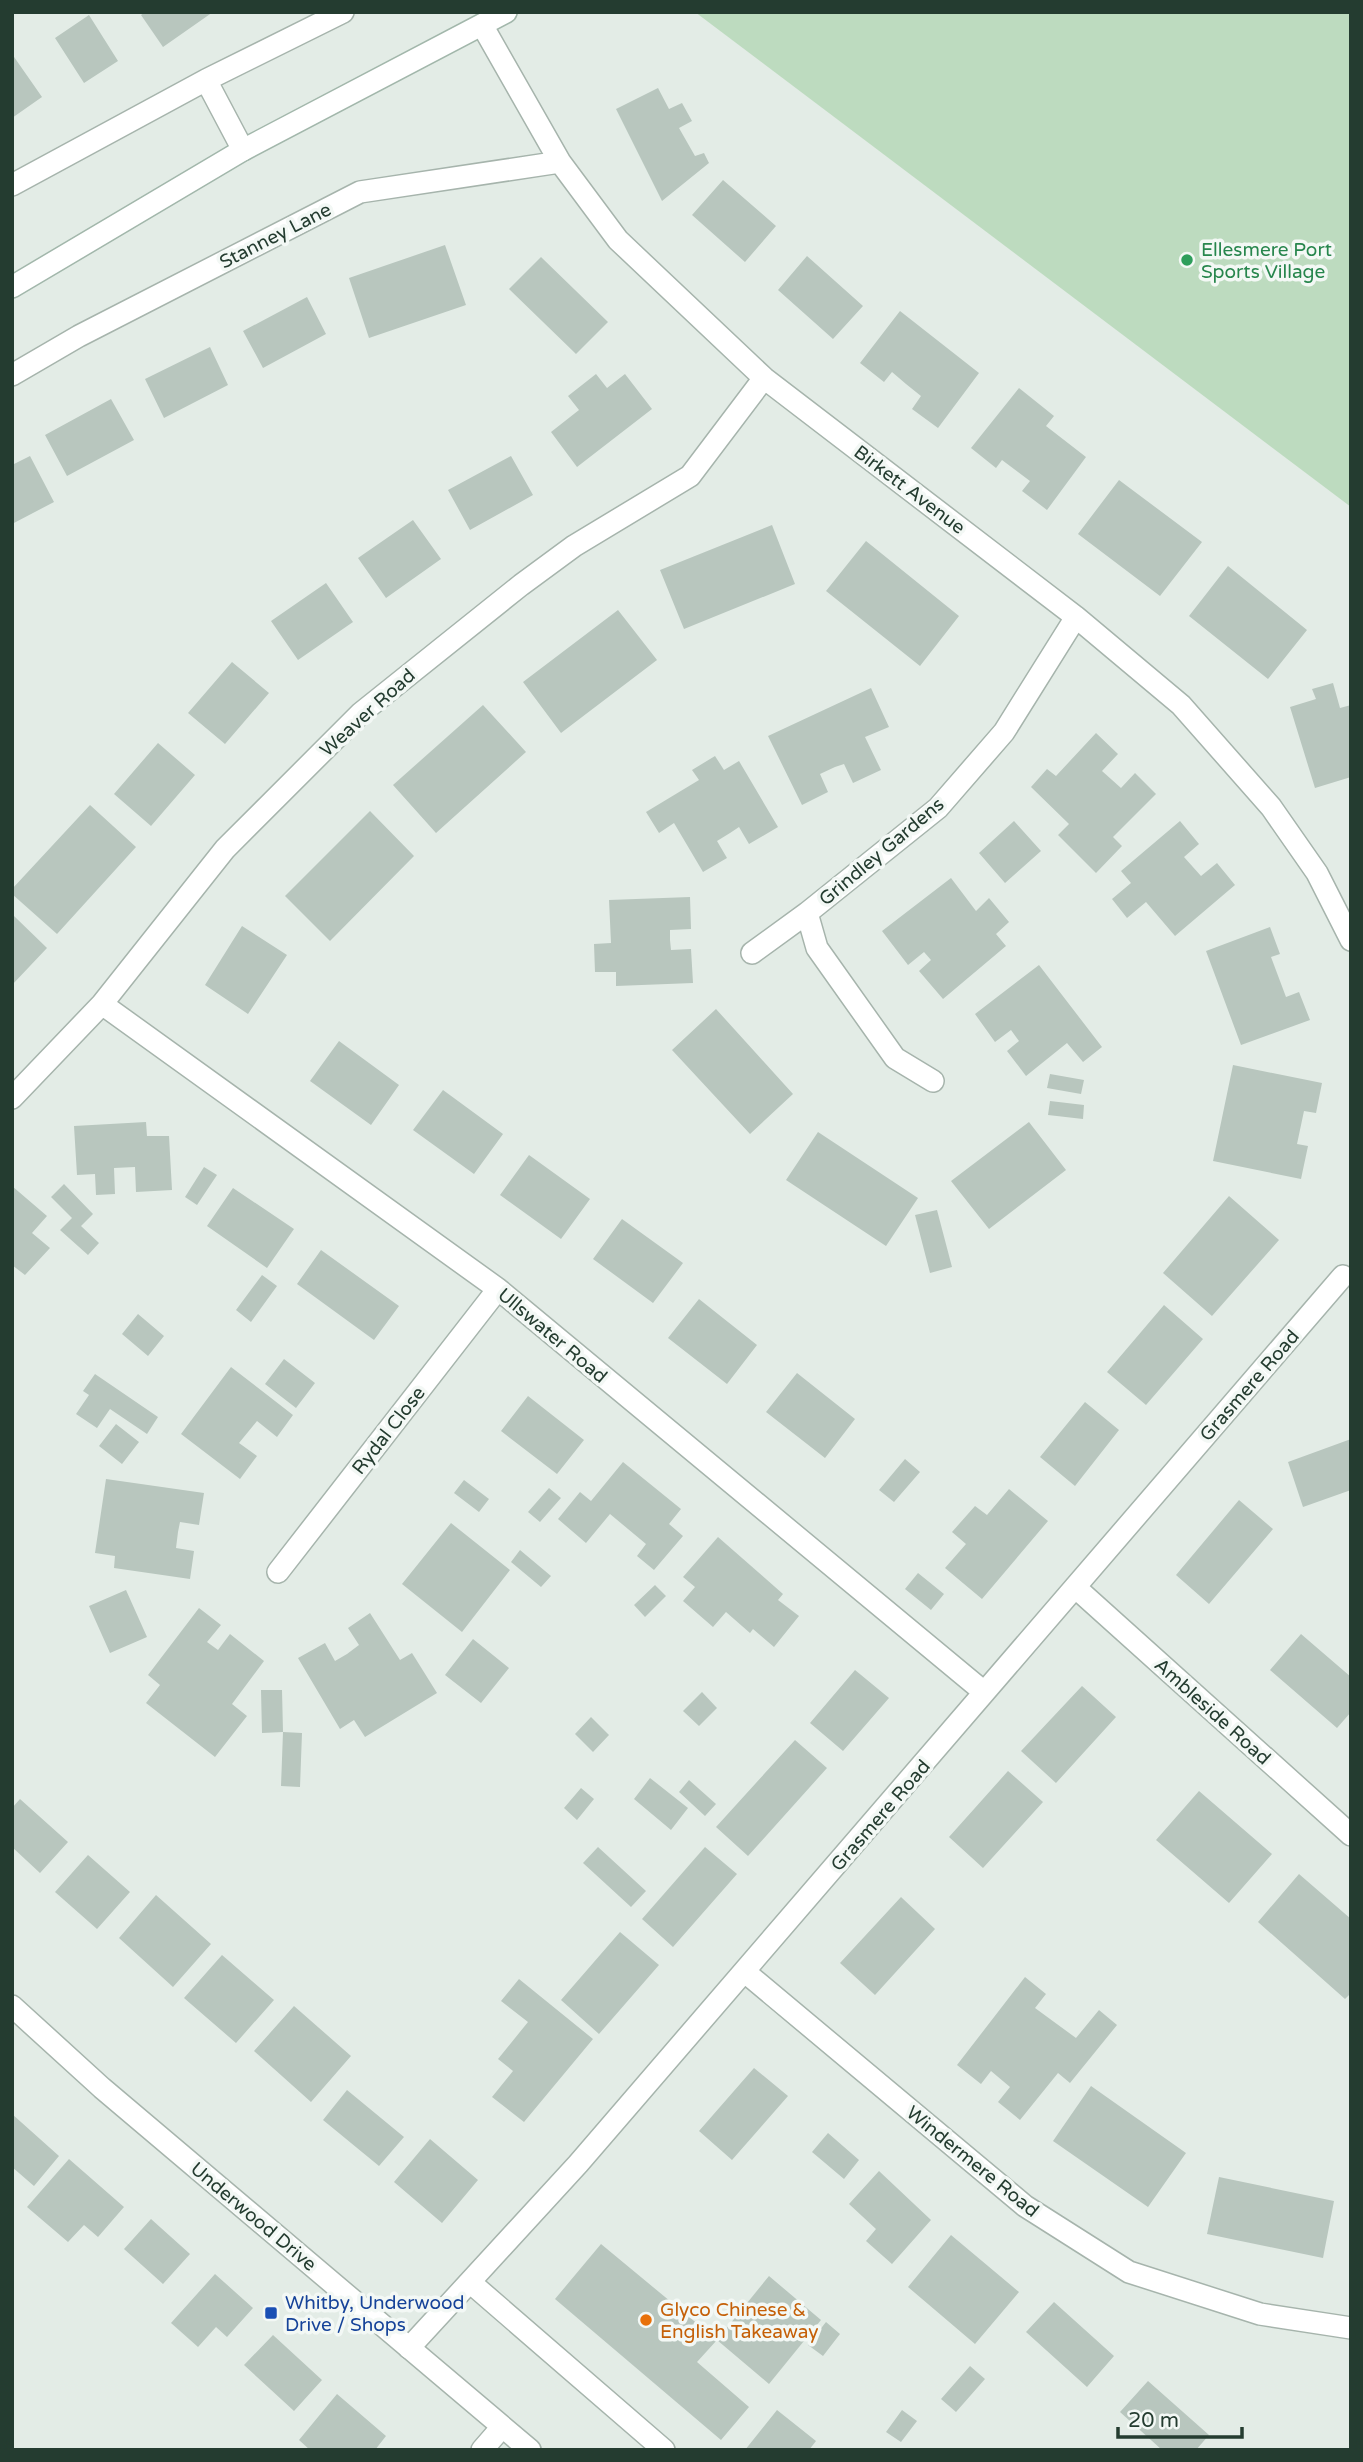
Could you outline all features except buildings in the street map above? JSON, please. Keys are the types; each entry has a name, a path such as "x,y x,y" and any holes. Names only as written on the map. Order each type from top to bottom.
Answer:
{"street":[{"path":"12,185 206,80 343,12"},
{"path":"12,287 243,150 506,12"},
{"name":"Birkett Avenue","path":"482,25 560,162 618,240 764,378 1076,617 1181,705 1271,807 1317,873 1351,940"},
{"path":"206,80 243,150"},
{"name":"Stanney Lane","path":"12,375 79,336 360,192 560,162"},
{"name":"Weaver Road","path":"12,1098 102,1004 225,849 360,713 574,545 690,476 764,378"},
{"name":"Grindley Gardens","path":"752,953 807,913 938,807 1004,732 1076,617"},
{"name":"Grindley Gardens","path":"807,913 817,948 895,1058 933,1081"},
{"name":"Ullswater Road","path":"102,1004 498,1289 984,1692"},
{"name":"Grasmere Road","path":"409,2348 578,2164 1348,1273"},
{"name":"Rydal Close","path":"278,1572 498,1289"},
{"name":"Ambleside Road","path":"1075,1587 1351,1835"},
{"name":"Windermere Road","path":"745,1972 1024,2206 1129,2272 1260,2314 1351,2328"},
{"name":"Underwood Drive","path":"12,2006 102,2088 530,2450"},
{"path":"471,2283 664,2450"},
{"path":"482,2450 502,2427"}],"green space":[{"name":"Ellesmere Port Sports Village","path":"695,12 1351,12 1351,507"}],"place":[{"name":"Ellesmere Port Sports Village","path":"1187,260"},
{"name":"Whitby, Underwood Drive / Shops","path":"271,2313"},
{"name":"Glyco Chinese & English Takeaway","path":"646,2320"}]}
